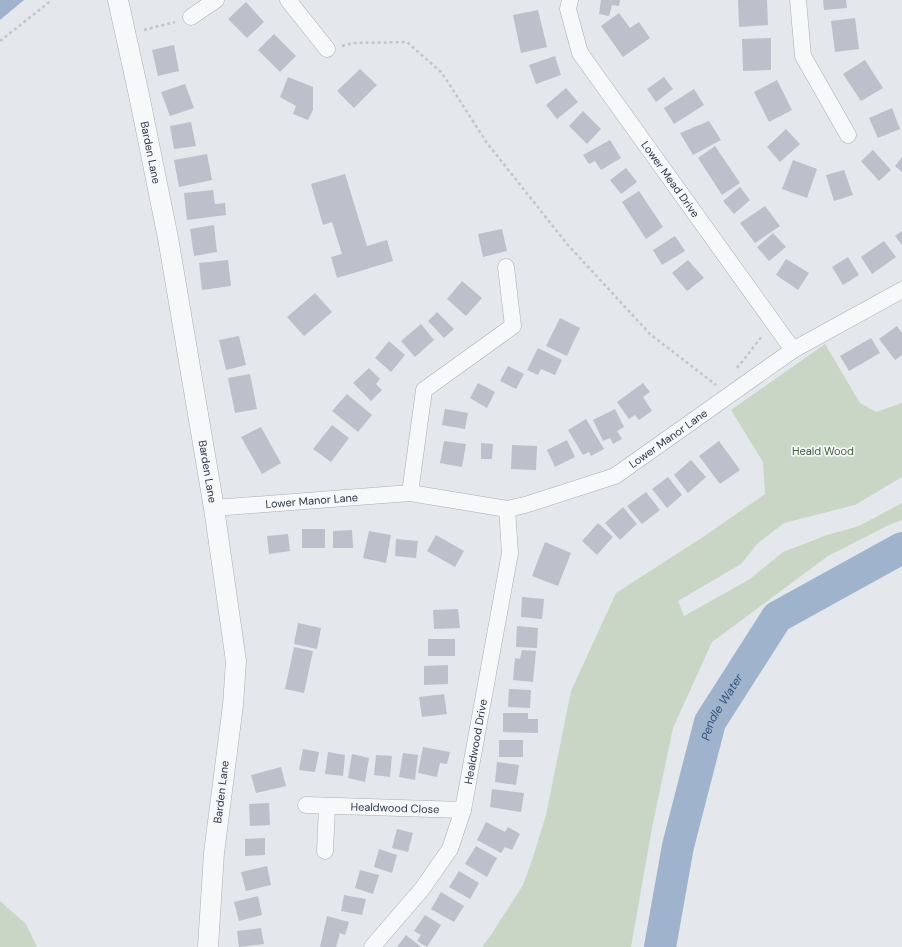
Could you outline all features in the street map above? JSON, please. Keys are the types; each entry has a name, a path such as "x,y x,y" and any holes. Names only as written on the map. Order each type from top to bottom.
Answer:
{"street":[{"name":"Barden Lane","path":"118,0 168,238 214,508 236,661 214,853 208,947"},
{"path":"191,18 216,0"},
{"path":"288,0 327,49"},
{"name":"Lower Mead Drive","path":"570,0 568,9 580,53 793,350"},
{"path":"798,0 803,56 848,135"},
{"path":"410,493 424,390 513,326 506,267"},
{"name":"Lower Manor Lane","path":"214,508 410,493 507,509 525,505 615,476 793,350 902,290"},
{"name":"Healdwood Drive","path":"372,947 422,889 450,849 463,810 510,553 507,509"},
{"name":"Healdwood Close","path":"306,805 463,810"},
{"path":"325,851 327,806"}],"path":[{"path":"0,41 52,0"},
{"path":"126,35 191,18"},
{"path":"327,49 354,44 407,42 442,73 487,143 567,244 650,334 721,389"}],"green space":[{"name":"Heald Wood","path":"825,344 860,403 876,412 902,403 902,477 855,505 784,523 758,543 741,564 678,601 684,616 750,579 783,552 827,535 859,526 902,503 902,520 828,556 712,642 673,728 652,828 631,947 482,947 523,885 546,815 571,691 616,593 703,537 765,494 763,462 731,410"},
{"path":"0,901 26,924 37,947 0,947"}],"water":[{"path":"0,0 24,0 0,20"}],"building":[{"path":"601,0 620,0 619,6 612,5 609,16 599,14"},
{"path":"738,0 767,0 768,25 739,27"},
{"path":"823,0 846,0 847,8 824,10"},
{"path":"246,2 264,22 247,38 228,19"},
{"path":"538,10 547,47 521,53 513,15"},
{"path":"619,13 630,28 639,22 650,38 623,57 601,26"},
{"path":"855,18 859,49 835,52 831,21"},
{"path":"274,34 296,56 280,72 258,50"},
{"path":"771,38 771,70 743,71 742,39"},
{"path":"174,45 179,71 158,76 152,50"},
{"path":"555,56 561,75 536,84 529,65"},
{"path":"865,60 883,88 861,101 843,74"},
{"path":"360,69 377,85 354,108 337,91"},
{"path":"288,77 313,87 313,110 308,120 293,114 296,106 280,97"},
{"path":"664,77 673,89 656,102 647,89"},
{"path":"777,80 792,110 769,122 754,92"},
{"path":"185,84 194,108 170,116 161,92"},
{"path":"566,88 578,102 557,119 546,105"},
{"path":"694,89 704,105 674,124 664,108"},
{"path":"892,108 900,129 878,138 869,118"},
{"path":"583,111 601,129 587,144 569,126"},
{"path":"709,121 721,140 693,155 680,133"},
{"path":"191,122 196,146 174,149 170,126"},
{"path":"786,129 800,144 780,162 767,147"},
{"path":"610,140 621,158 601,170 595,161 589,164 583,155"},
{"path":"715,146 740,183 722,195 698,158"},
{"path":"873,150 891,170 879,181 861,161"},
{"path":"207,154 212,180 179,187 174,160"},
{"path":"902,157 902,172 895,166"},
{"path":"793,160 817,169 807,198 782,189"},
{"path":"626,168 637,182 621,194 610,180"},
{"path":"844,170 853,195 834,201 826,175"},
{"path":"345,174 367,246 387,240 393,261 337,278 331,257 342,254 332,222 323,225 311,184"},
{"path":"740,187 750,200 734,214 723,201"},
{"path":"213,190 215,204 225,203 226,215 187,220 184,193"},
{"path":"639,191 663,227 646,239 622,202"},
{"path":"765,206 780,226 755,243 740,223"},
{"path":"214,225 217,252 194,256 190,229"},
{"path":"502,229 507,251 483,257 478,234"},
{"path":"902,231 902,245 895,236"},
{"path":"773,233 786,247 769,261 757,247"},
{"path":"675,236 685,251 662,265 653,250"},
{"path":"884,241 896,257 872,274 861,257"},
{"path":"848,257 859,275 843,285 832,267"},
{"path":"786,259 809,273 798,290 776,275"},
{"path":"228,260 231,286 202,290 199,263"},
{"path":"688,260 704,278 687,291 672,273"},
{"path":"462,281 482,298 466,316 447,299"},
{"path":"315,293 332,312 304,336 287,317"},
{"path":"437,312 454,329 444,338 428,321"},
{"path":"560,318 580,328 567,356 546,346"},
{"path":"421,324 434,340 415,357 401,341"},
{"path":"897,326 902,333 902,355 895,360 879,339"},
{"path":"239,336 246,365 226,370 219,340"},
{"path":"871,338 880,353 849,371 840,356"},
{"path":"389,341 405,355 391,372 375,358"},
{"path":"538,348 562,360 555,375 541,369 538,375 527,370"},
{"path":"508,366 524,374 516,389 500,381"},
{"path":"369,368 380,379 376,384 382,390 371,401 353,383"},
{"path":"250,374 257,409 235,413 228,378"},
{"path":"478,383 495,392 487,408 470,398"},
{"path":"643,383 650,392 643,397 652,411 639,420 635,415 629,419 617,402"},
{"path":"347,394 372,415 358,432 332,411"},
{"path":"445,409 468,413 465,429 442,425"},
{"path":"615,409 624,427 617,431 622,439 613,444 610,438 603,441 593,420"},
{"path":"586,419 604,449 591,456 589,452 583,455 568,430"},
{"path":"332,425 349,438 331,462 313,449"},
{"path":"261,427 281,463 262,474 241,437"},
{"path":"567,440 575,457 555,467 547,450"},
{"path":"444,441 466,444 462,467 440,463"},
{"path":"719,441 740,470 720,484 699,456"},
{"path":"481,443 493,444 492,459 481,459"},
{"path":"512,445 537,446 536,470 511,469"},
{"path":"691,460 706,477 688,493 674,475"},
{"path":"668,477 682,495 667,508 652,489"},
{"path":"646,492 660,510 642,524 627,506"},
{"path":"623,507 637,524 620,540 605,523"},
{"path":"598,523 613,537 597,555 582,541"},
{"path":"302,529 325,529 325,548 302,548"},
{"path":"352,530 353,548 333,548 333,531"},
{"path":"369,531 391,535 386,563 363,558"},
{"path":"288,534 290,551 269,554 267,536"},
{"path":"436,535 464,551 455,567 427,551"},
{"path":"396,539 418,541 416,558 395,556"},
{"path":"545,542 571,553 558,586 532,576"},
{"path":"522,597 544,599 542,619 521,617"},
{"path":"458,609 460,628 434,629 433,610"},
{"path":"298,623 321,628 317,649 294,644"},
{"path":"517,626 538,628 537,648 516,647"},
{"path":"428,639 455,639 455,656 428,656"},
{"path":"294,647 313,651 304,693 285,689"},
{"path":"522,650 536,651 533,682 513,680 515,658 520,659"},
{"path":"448,665 448,684 424,685 424,666"},
{"path":"509,689 531,690 530,708 508,707"},
{"path":"444,694 447,714 422,717 419,697"},
{"path":"503,713 528,713 528,719 538,719 538,733 503,732"},
{"path":"499,740 523,740 523,757 499,757"},
{"path":"423,747 450,752 447,764 440,763 437,777 418,773"},
{"path":"303,749 319,752 315,772 299,770"},
{"path":"328,752 345,755 343,776 325,774"},
{"path":"403,753 418,755 415,780 399,777"},
{"path":"352,754 369,758 365,782 348,778"},
{"path":"376,755 392,756 390,777 374,775"},
{"path":"497,762 519,765 516,785 495,782"},
{"path":"281,767 286,786 256,793 251,775"},
{"path":"492,789 524,793 521,812 490,807"},
{"path":"269,803 270,825 250,826 249,804"},
{"path":"486,822 505,832 508,827 520,834 512,850 505,847 501,853 477,840"},
{"path":"397,829 413,833 408,852 392,848"},
{"path":"265,838 265,855 245,856 245,839"},
{"path":"476,846 497,858 487,877 465,864"},
{"path":"379,849 397,855 392,873 374,867"},
{"path":"267,866 271,885 246,891 241,872"},
{"path":"360,870 379,875 373,894 355,888"},
{"path":"459,871 479,883 470,899 449,887"},
{"path":"441,892 464,906 454,922 431,909"},
{"path":"344,895 366,899 362,915 341,911"},
{"path":"258,896 262,915 239,921 234,902"},
{"path":"425,915 441,925 427,947 417,941 421,935 414,931"},
{"path":"327,916 349,922 345,935 340,933 336,947 320,947"},
{"path":"261,928 264,944 239,947 237,931"},
{"path":"406,935 420,946 420,947 397,947"}],"waterway":[{"name":"Pendle Water","path":"660,947 678,846 710,722 777,617 902,548"}]}
